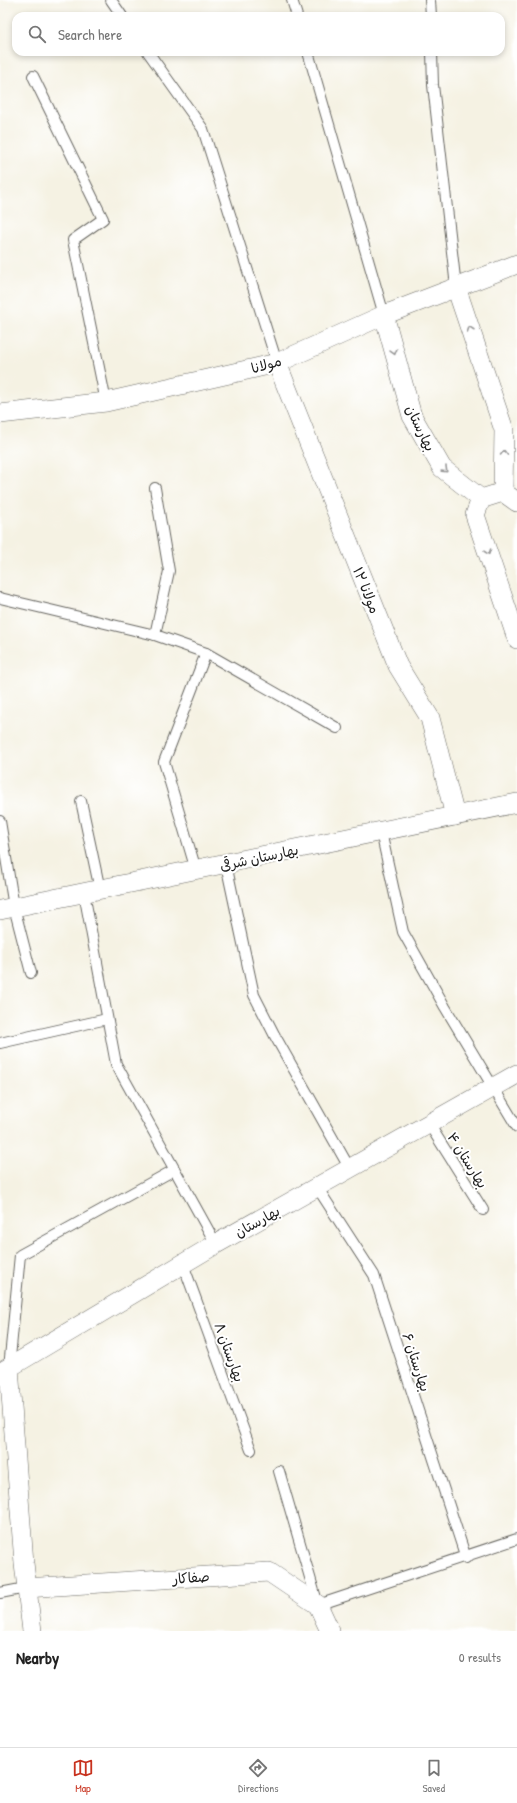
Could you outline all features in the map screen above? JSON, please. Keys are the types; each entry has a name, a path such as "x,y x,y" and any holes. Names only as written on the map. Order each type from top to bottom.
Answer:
{"street":[{"name":"مولانا","path":"0,414 106,402 277,363 384,315 517,264"},
{"path":"456,287 504,430 510,497 481,499 475,515 517,639"},
{"name":"بهارستان","path":"384,315 412,416 442,468 481,499"},
{"name":"مولانا ۱۲","path":"277,363 398,666 430,718 455,816"},
{"name":"بهارستان شرقی","path":"7,909 517,803"},
{"name":"بهارستان","path":"4,1371 216,1244 517,1074"},
{"path":"4,1371 26,1588 32,1631"},
{"name":"صفاکار","path":"26,1588 269,1572 318,1605"},
{"path":"318,1605 330,1631"}],"lane":[{"path":"111,0 119,12"},
{"path":"292,0 296,12"},
{"path":"430,0 431,12"},
{"path":"151,56 203,129 277,363"},
{"path":"309,56 384,315"},
{"path":"432,56 433,85 456,287"},
{"path":"33,76 103,219 72,240 106,402"},
{"path":"155,488 169,570 155,636"},
{"path":"0,598 155,636 206,653 338,728"},
{"path":"196,870 164,762 206,653"},
{"path":"81,801 107,1019 116,1064 216,1244"},
{"path":"0,821 7,909 31,973"},
{"path":"381,832 403,932 445,1007 517,1127"},
{"path":"226,864 254,994 274,1036 350,1169"},
{"path":"0,1043 107,1019"},
{"name":"بهارستان ۴","path":"429,1124 483,1210"},
{"path":"4,1371 20,1256 174,1170"},
{"name":"بهارستان ۶","path":"317,1187 374,1275 466,1558"},
{"name":"بهارستان ۸","path":"183,1264 251,1450"},
{"path":"279,1471 318,1605 466,1558 517,1540"},
{"path":"0,1593 26,1588"}]}
